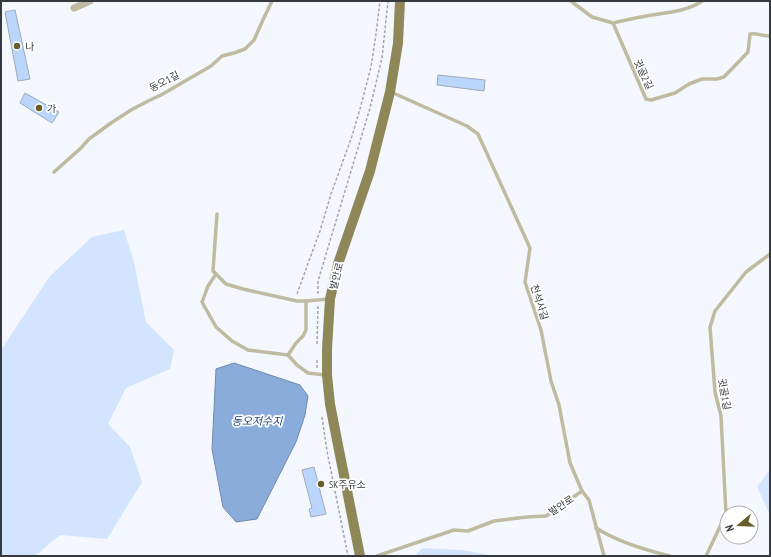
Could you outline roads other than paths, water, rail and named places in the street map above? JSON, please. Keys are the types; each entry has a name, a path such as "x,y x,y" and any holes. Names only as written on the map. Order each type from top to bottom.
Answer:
{"main road":[{"name":"발안로","path":"360,556 326,375 330,299 338,264 370,171 390,92 398,43 400,1"}],"street":[{"path":"74,8 90,1"}],"lane":[{"name":"동오1길","path":"54,172 90,139 110,123 130,110 161,96 211,66 222,56 245,49 254,40 272,1"},
{"path":"571,1 592,16 613,23 694,7 702,1"},
{"name":"귓골2길","path":"613,23 646,99 652,100 675,93 689,84 702,79 717,79 724,77 748,52 750,34 757,33 764,36 770,36"},
{"name":"천석사길","path":"390,92 467,126 478,134 530,248 525,282 541,330 551,381 559,405 570,464 582,491 589,500 604,556"},
{"path":"217,214 213,271 226,284 243,290 296,301 330,299"},
{"name":"귓골1길","path":"706,556 726,514 721,416 715,392 710,327 715,311 746,272 770,254"},
{"path":"216,274 208,286 202,302 216,327 232,341 248,350 288,355 297,365 308,373 326,375"},
{"path":"288,355 306,330 306,301"},
{"name":"발안로","path":"377,556 454,530 468,531 494,521 546,516 582,491"},
{"path":"596,528 608,536 670,556"}],"water":[{"name":"동오저수지","path":"234,363 300,385 308,396 305,415 296,442 257,519 236,522 223,507 212,449 216,369"}],"place":[{"name":"나","path":"17,46"},
{"name":"가","path":"39,108"},
{"name":"SK주유소","path":"321,484"}]}
